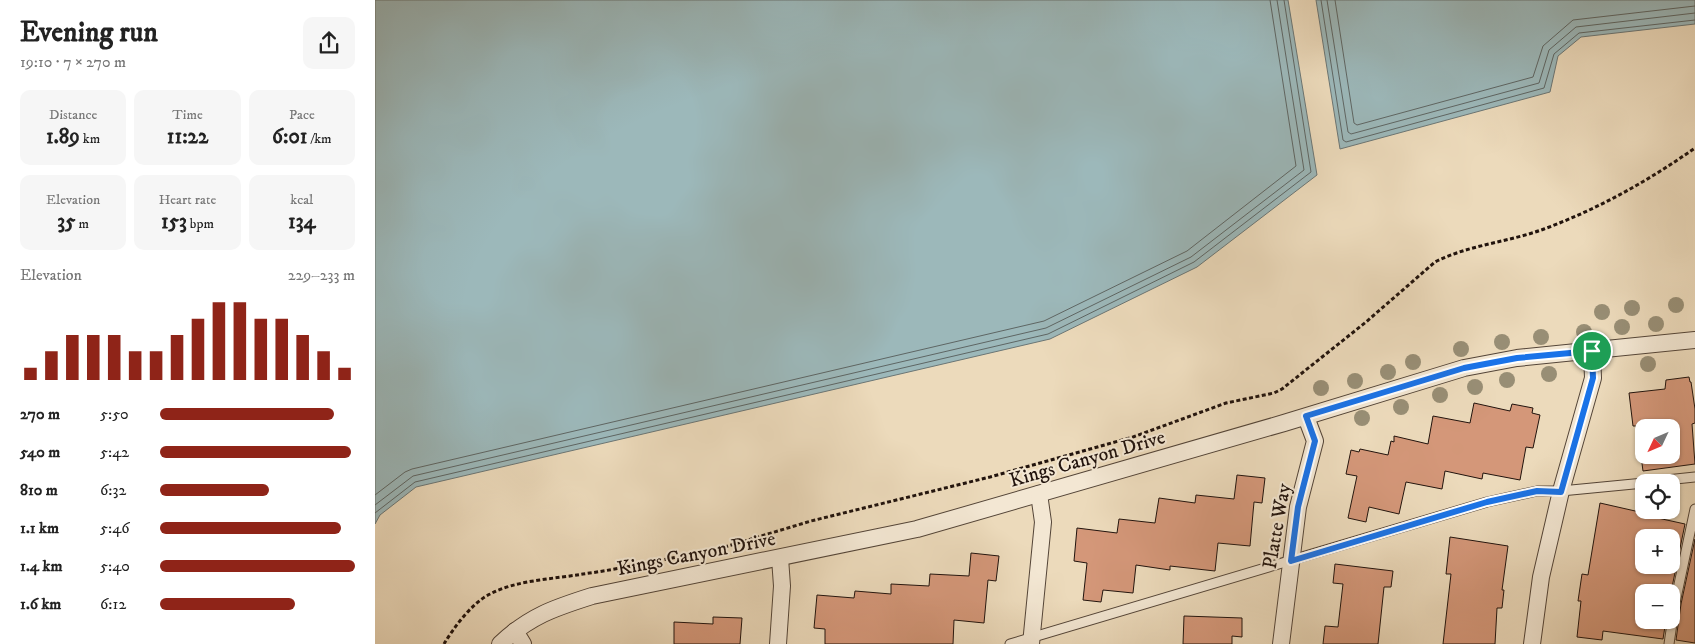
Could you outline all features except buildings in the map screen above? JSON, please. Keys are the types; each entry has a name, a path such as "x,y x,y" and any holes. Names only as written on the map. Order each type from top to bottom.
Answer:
{"street":[{"name":"Kings Canyon Drive","path":"500,644 519,638 530,620 555,607 592,596 917,529 1464,368 1517,358 1695,340"},
{"path":"1532,644 1541,577 1561,492 1593,378 1592,351"},
{"name":"Platte Way","path":"1281,644 1298,507 1315,441 1306,416"},
{"path":"1031,641 1043,522 1039,494"},
{"path":"778,644 782,586 781,558"}],"lane":[{"path":"1680,480 1695,478"},
{"path":"1011,644 1031,641 1487,502 1537,491 1561,492 1635,484"},
{"path":"1669,644 1675,603 1695,509"}],"path":[{"path":"715,550 811,521 1009,472 1133,437 1226,403 1282,389 1366,322 1435,262 1449,255 1544,230 1600,206 1654,176 1695,148"},
{"path":"444,644 469,610 489,594 516,585 697,553"}],"water":[{"path":"375,0 1288,0 1317,175 1197,267 1050,339 416,487 380,515 375,524"},
{"path":"1316,0 1695,0 1695,24 1581,37 1558,56 1550,92 1340,149"}],"route":[{"path":"1592,351 1593,378 1561,492 1537,491 1487,502 1291,561 1298,507 1315,441 1306,416 1464,368 1517,358 1592,351"}]}
